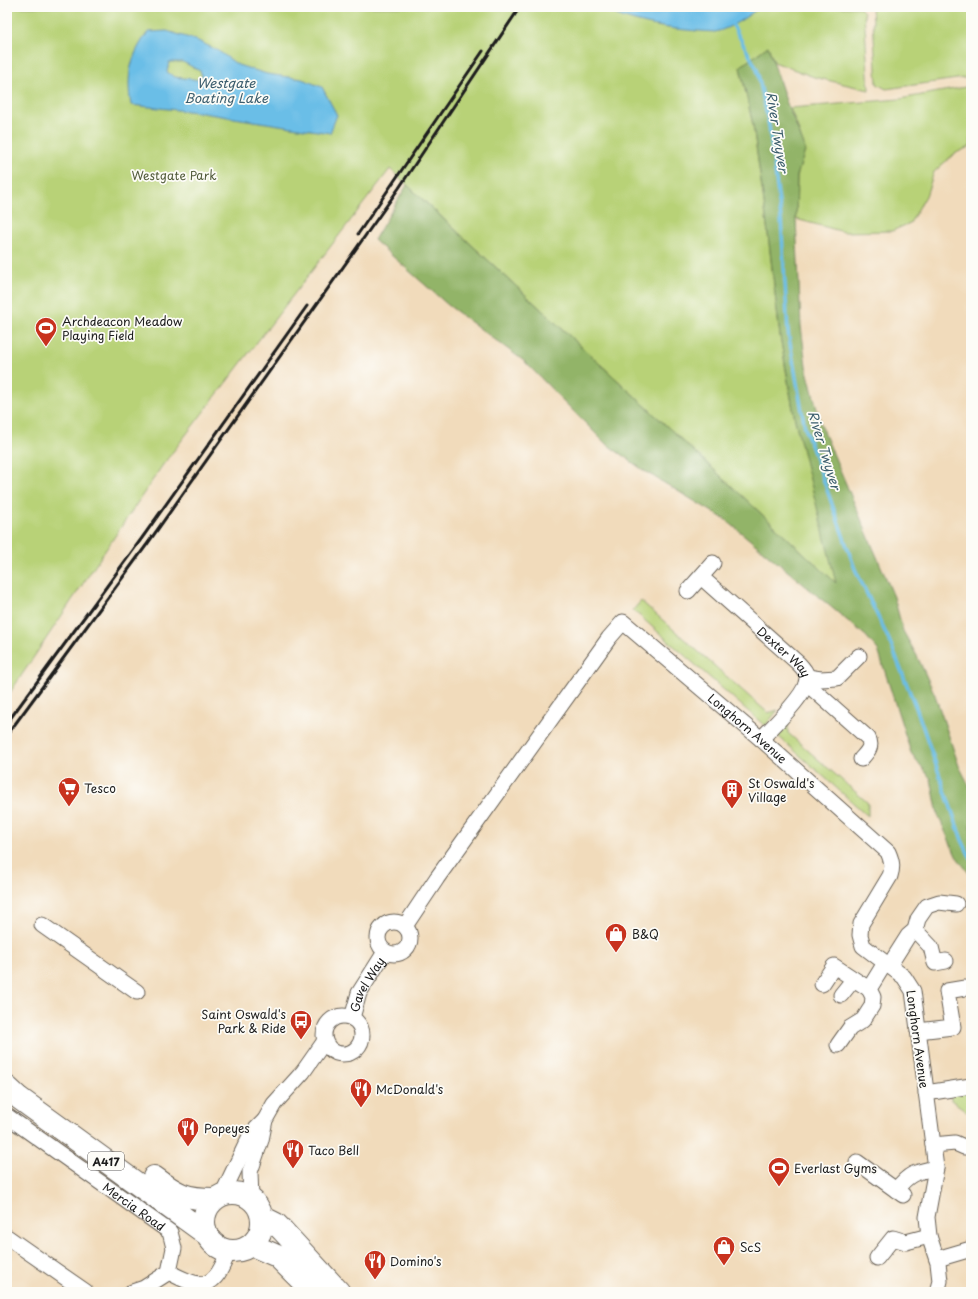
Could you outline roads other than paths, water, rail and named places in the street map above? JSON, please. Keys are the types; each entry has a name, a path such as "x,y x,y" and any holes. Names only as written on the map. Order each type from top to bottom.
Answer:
{"main road":[{"name":"A417","path":"7,1075 28,1087 178,1194 198,1199 239,1193 276,1224 339,1292"},
{"name":"A417","path":"7,1087 19,1098 205,1233 210,1241 218,1248 228,1252"},
{"path":"205,1233 203,1224 204,1213 218,1197"},
{"path":"228,1252 244,1250 252,1245 262,1229 256,1208"},
{"path":"252,1245 277,1256 313,1292"}],"street":[{"path":"688,591 713,563"},
{"name":"Dexter Way","path":"701,576 805,670 807,680 803,692 761,739"},
{"name":"Longhorn Avenue","path":"405,926 437,878 609,638 623,622 761,739 888,852 892,861 893,869 861,924 860,935 863,946 909,982 912,991 936,1168 927,1217 929,1236 937,1259 940,1281 937,1292"},
{"path":"807,680 837,678 859,656"},
{"path":"807,680 871,742 870,749 861,759"},
{"path":"869,989 908,936 915,930 918,919 927,906 939,902 956,904"},
{"path":"392,922 405,926 410,936 408,947 399,954 393,955 385,952 380,946 378,940 379,931 382,927 392,922"},
{"path":"42,925 137,992"},
{"path":"915,930 930,947 935,963 946,961"},
{"name":"Gavel Way","path":"352,1018 359,994 385,952"},
{"path":"822,984 834,966 853,980 869,989 873,997 872,1006 863,1020 850,1028 838,1045"},
{"path":"841,995 853,980"},
{"path":"918,1031 953,1027 947,991 965,988"},
{"path":"302,1072 338,1054 348,1054 355,1051 362,1040 361,1027 352,1018 345,1016 332,1019 324,1028 324,1042 328,1048 338,1054"},
{"path":"218,1197 251,1134 265,1120 274,1104 302,1072 324,1042"},
{"path":"926,1093 971,1086"},
{"name":"Mercia Road","path":"7,1116 170,1232 174,1248 169,1272"},
{"path":"256,1208 250,1172 261,1140 265,1120"},
{"path":"933,1146 955,1143 971,1148"},
{"path":"857,1162 899,1193 908,1176 920,1171 936,1168"},
{"path":"877,1258 893,1238 906,1242 929,1236"},
{"path":"7,1237 86,1292"},
{"path":"937,1259 971,1249"},
{"path":"132,1292 144,1288 169,1272 182,1280 198,1283 206,1283 214,1280 221,1271 228,1252"}],"water":[{"path":"599,7 760,7 733,25 715,32 674,29 648,24 611,13"},
{"name":"Westgate Boating Lake","path":"167,31 196,40 217,50 238,65 267,74 302,79 322,87 337,115 330,133 196,112 131,105 129,76 133,58 148,32","holes":["169,62 183,62 200,71 202,76 200,80 175,77 167,72"]}],"waterway":[{"name":"River Twyver","path":"730,20 757,69 769,126 781,218 788,332 805,428 855,569 889,640 917,710 962,840 971,859"}],"railway":[{"path":"7,735 148,543 399,188 520,7"},
{"path":"358,234 483,51"},
{"path":"7,723 142,538 307,306"}],"place":[{"name":"Archdeacon Meadow Playing Field","path":"46,348"},
{"name":"Tesco","path":"69,808"},
{"name":"St Oswald's Village","path":"732,810"},
{"name":"B&Q","path":"616,954"},
{"name":"Saint Oswald's Park & Ride","path":"301,1040"},
{"name":"McDonald's","path":"361,1108"},
{"name":"Popeyes","path":"188,1148"},
{"name":"Taco Bell","path":"293,1170"},
{"name":"Everlast Gyms","path":"779,1188"},
{"name":"ScS","path":"724,1266"},
{"name":"Domino's","path":"375,1280"}],"park label":[{"name":"Westgate Park","path":"174,175"}]}
